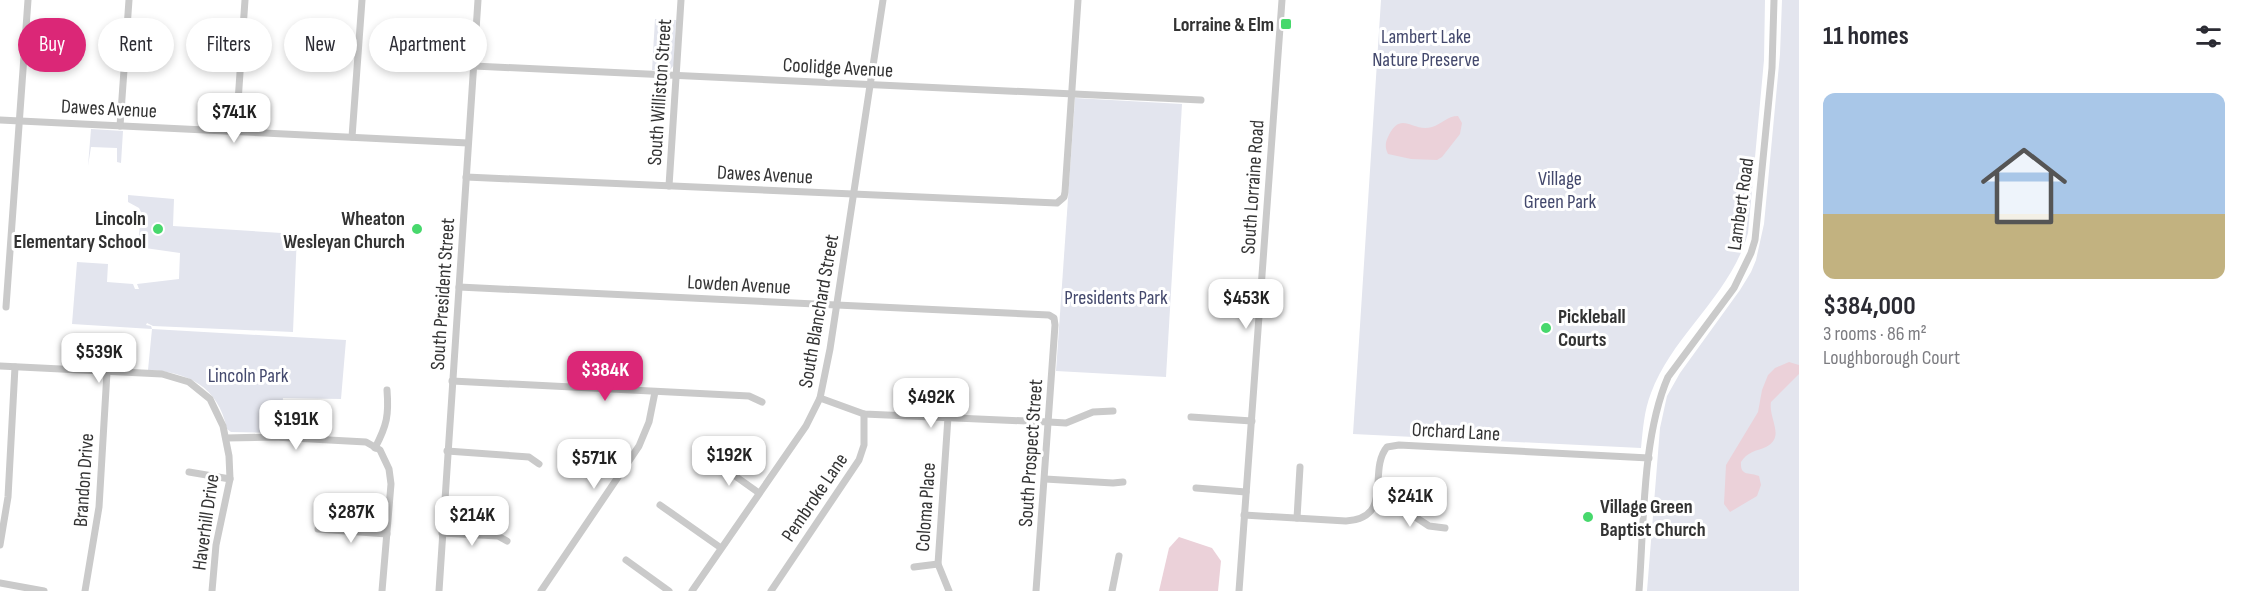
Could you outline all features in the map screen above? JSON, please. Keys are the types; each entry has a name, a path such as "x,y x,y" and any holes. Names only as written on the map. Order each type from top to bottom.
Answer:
{"street":[{"path":"6,307 28,0"},
{"path":"120,126 129,0"},
{"path":"236,131 245,0"},
{"path":"352,137 362,0"},
{"name":"South President Street","path":"477,18 478,0"},
{"name":"South Williston Street","path":"669,186 681,0"},
{"name":"South Blanchard Street","path":"692,591 806,426 820,398 837,305 884,0"},
{"path":"1072,94 1078,0"},
{"name":"South Lorraine Road","path":"1239,591 1282,0"},
{"name":"Lambert Road","path":"1639,591 1649,458 1656,411 1668,377 1738,282 1755,240 1772,68 1774,0"},
{"name":"Coolidge Avenue","path":"487,67 1201,100"},
{"name":"South President Street","path":"439,591 474,72"},
{"name":"Dawes Avenue","path":"466,177 1052,204 1060,201 1065,192 1072,94"},
{"name":"Dawes Avenue","path":"0,120 468,143"},
{"name":"Lowden Avenue","path":"459,287 1047,315 1054,318"},
{"name":"South Prospect Street","path":"1036,591 1049,422 1054,318"},
{"path":"0,366 107,372"},
{"path":"0,545 8,487 15,367"},
{"name":"Haverhill Drive","path":"107,372 173,376 189,382 203,393 218,412 226,438 230,479 216,545 212,591"},
{"name":"Brandon Drive","path":"85,591 99,507 107,372"},
{"path":"452,381 749,396 762,402"},
{"path":"375,448 386,429 389,413 387,390"},
{"path":"541,591 639,446 649,422 655,392"},
{"path":"820,398 864,414 1066,423 1093,412 1113,411"},
{"name":"Pembroke Lane","path":"771,591 859,459 864,445 864,414"},
{"name":"Coloma Place","path":"948,417 938,564 949,591"},
{"path":"1191,417 1252,421"},
{"path":"226,438 274,437 366,442 380,450 390,477 382,591"},
{"name":"Orchard Lane","path":"1377,501 1380,454 1387,447 1399,445 1649,458"},
{"path":"447,452 529,457 539,464"},
{"path":"714,461 759,493"},
{"path":"1297,518 1300,467"},
{"path":"189,472 230,479"},
{"path":"1045,479 1123,482"},
{"path":"1196,488 1246,492"},
{"path":"1244,515 1350,521 1369,513 1377,501 1394,503 1429,526 1445,528"},
{"path":"660,505 721,548"},
{"path":"318,529 387,534"},
{"path":"442,533 498,536 507,541"},
{"path":"1112,591 1119,556"},
{"path":"626,560 669,591"},
{"name":"Coloma Place","path":"914,567 938,564"},
{"path":"0,583 44,591"}],"green space":[{"name":"Village Green Park","path":"1381,0 1765,0 1764,60 1748,233 1729,276 1661,372 1647,407 1641,448 1353,434"},
{"path":"1782,0 1799,0 1799,591 1647,591 1660,428 1667,396 1680,373 1740,290 1756,260 1764,224 1780,54"},
{"path":"655,19 676,20 674,65 669,71 652,70"},
{"name":"Presidents Park","path":"1075,98 1182,104 1166,377 1056,371"},
{"path":"91,129 123,131 121,163 117,162 117,148 91,147 88,166"},
{"name":"Lincoln Elementary School","path":"128,195 174,199 173,226 297,234 293,332 153,326 147,323 146,325 151,326 152,329 72,324 77,262 108,264 107,282 133,284 135,289 139,289 137,284 179,279 180,253 138,247 141,212 139,208 128,202"},
{"name":"Lincoln Park","path":"152,329 346,340 341,399 283,398 279,433 231,432 227,429 223,414 216,402 199,384 176,374 148,370"}],"shaded area":[{"path":"1458,116 1462,123 1460,134 1437,160 1411,159 1388,154 1386,141 1398,124 1425,128"},
{"path":"1789,362 1799,365 1799,374 1771,402 1775,438 1772,443 1749,454 1741,462 1744,472 1759,476 1761,485 1757,496 1730,512 1724,504 1726,465 1758,412 1762,390 1768,375 1775,368"},
{"path":"1179,537 1212,548 1221,561 1218,591 1159,591 1169,548"}],"place":[{"name":"Lorraine & Elm","path":"1286,24"},
{"name":"Lincoln Elementary School","path":"158,229"},
{"name":"Wheaton Wesleyan Church","path":"417,229"},
{"name":"Pickleball Courts","path":"1546,328"},
{"name":"Village Green Baptist Church","path":"1588,517"}],"park label":[{"name":"Lambert Lake Nature Preserve","path":"1426,48"}]}
